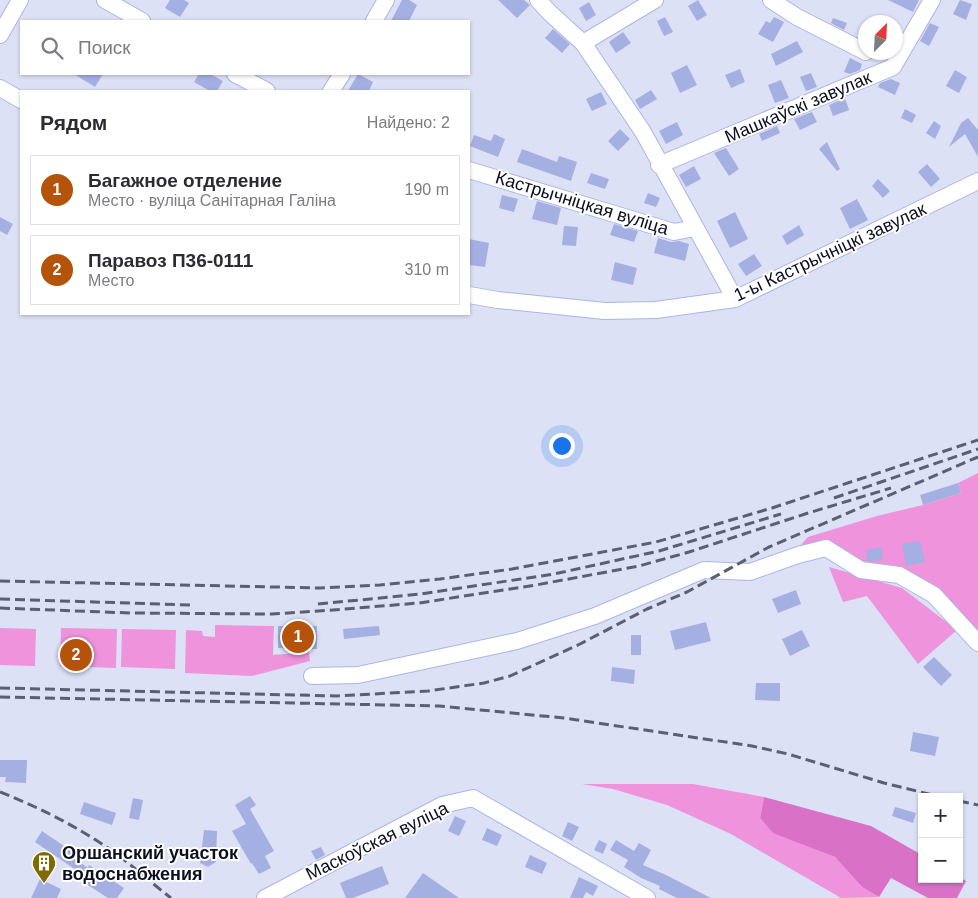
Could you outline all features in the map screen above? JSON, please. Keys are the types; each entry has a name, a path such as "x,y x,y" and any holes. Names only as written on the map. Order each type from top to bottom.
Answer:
{"street":[{"path":"0,36 20,0"},
{"path":"105,0 140,20"},
{"path":"375,20 386,0"},
{"path":"538,0 550,14 583,43 642,132 735,299"},
{"path":"583,43 655,0"},
{"path":"771,0 797,17 858,48"},
{"name":"Машкаўскі завулак","path":"660,165 893,67 932,0"},
{"path":"880,60 893,67"},
{"path":"237,75 265,90"},
{"path":"332,90 341,75"},
{"path":"0,88 20,99"},
{"name":"Кастрычніцкая вуліца","path":"470,170 674,232 695,228"},
{"name":"1-ы Кастрычніцкі завулак","path":"470,295 498,300 605,311 656,310 735,299 978,181"},
{"path":"312,676 358,675 517,641 595,616 704,570 750,572 798,555 826,548 861,570 899,575 934,595 978,644"},
{"name":"Маскоўская вуліца","path":"265,898 442,805 473,798 648,898"}],"shaded area":[{"path":"978,473 978,634 937,590 862,566 831,545 800,546 808,537 961,493 958,483"},
{"path":"829,567 902,588 957,630 918,664 867,596 843,602"},
{"path":"215,625 274,626 273,655 309,652 310,661 252,676 185,673 186,630 202,631 203,636 215,637"},
{"path":"0,628 36,629 35,666 0,665"},
{"path":"61,628 117,629 116,668 60,666"},
{"path":"122,629 176,630 175,669 121,667"},
{"path":"582,784 693,784 764,797 760,818 773,832 835,857 862,887 879,897 841,898 731,834 667,805 613,789"},
{"path":"764,797 871,826 918,853 918,883 963,883 963,879 966,881 957,898 928,898 891,878 879,897 862,887 835,857 773,833 760,818"}],"building":[{"path":"170,0 184,0 189,3 180,17 165,8"},
{"path":"402,0 409,0 417,5 410,20 392,20"},
{"path":"498,0 524,0 530,5 517,18"},
{"path":"698,0 707,15 697,21 688,6"},
{"path":"888,0 919,0 913,12"},
{"path":"960,0 972,4 966,20 953,14"},
{"path":"589,2 596,15 586,21 579,8"},
{"path":"665,17 673,32 664,36 657,21"},
{"path":"774,17 784,22 773,42 758,34 766,21 770,23"},
{"path":"833,18 847,23 844,30 831,23"},
{"path":"930,23 939,27 929,46 920,41"},
{"path":"553,29 570,44 562,53 545,38"},
{"path":"623,32 631,43 616,53 609,42"},
{"path":"797,41 803,52 776,66 771,54"},
{"path":"850,58 862,64 860,70 850,74 844,72"},
{"path":"687,65 697,85 680,93 671,73"},
{"path":"740,69 745,82 731,88 725,75"},
{"path":"955,70 967,77 959,93 946,86"},
{"path":"811,73 817,87 806,91 800,77"},
{"path":"76,75 102,75 95,87"},
{"path":"198,75 212,75 223,81 218,90 208,90 194,82"},
{"path":"357,75 373,82 369,90 349,90"},
{"path":"891,79 900,83 895,95 878,87 880,83"},
{"path":"781,80 789,98 775,103 768,85"},
{"path":"651,90 657,99 640,109 635,100"},
{"path":"601,92 607,104 592,111 586,99"},
{"path":"845,98 849,110 833,116 829,105"},
{"path":"905,109 916,115 912,123 901,118"},
{"path":"812,112 817,122 800,130 794,119"},
{"path":"968,118 978,130 978,157 965,134 949,147 961,123"},
{"path":"934,121 941,126 935,139 926,133"},
{"path":"677,122 683,135 666,144 659,131"},
{"path":"777,126 780,133 762,141 759,134"},
{"path":"620,129 630,139 618,151 608,141"},
{"path":"494,134 505,139 498,157 470,146 474,135 491,141"},
{"path":"827,142 840,169 837,171 819,149"},
{"path":"726,148 739,169 729,176 714,153"},
{"path":"522,149 557,162 559,156 577,162 571,181 517,162"},
{"path":"927,164 940,179 931,187 918,172"},
{"path":"694,166 701,179 686,187 679,175"},
{"path":"591,173 609,179 605,189 587,183"},
{"path":"878,179 890,191 883,198 872,186"},
{"path":"648,193 660,198 656,207 644,203"},
{"path":"502,195 518,199 514,212 499,208"},
{"path":"857,199 868,220 850,229 840,208"},
{"path":"537,201 561,208 557,225 532,219"},
{"path":"735,212 748,239 730,248 717,221"},
{"path":"0,217 13,224 7,235 0,231"},
{"path":"614,224 638,231 634,242 610,235"},
{"path":"799,225 804,235 787,245 782,236"},
{"path":"564,226 578,227 576,246 562,245"},
{"path":"658,238 689,244 685,261 654,253"},
{"path":"470,239 489,243 485,267 470,265"},
{"path":"754,254 762,266 746,276 738,264"},
{"path":"615,262 637,268 633,285 611,280"},
{"path":"958,483 961,493 923,505 920,495"},
{"path":"920,541 925,562 906,566 902,544"},
{"path":"881,547 883,560 867,561 866,550"},
{"path":"796,590 801,604 778,613 772,599"},
{"path":"706,622 711,641 675,650 670,631"},
{"path":"278,626 317,626 317,649 278,648"},
{"path":"379,626 380,635 344,639 343,629"},
{"path":"802,630 810,646 790,656 782,639"},
{"path":"631,635 641,635 641,655 631,655"},
{"path":"934,657 952,675 941,686 923,667"},
{"path":"612,667 635,670 634,684 611,681"},
{"path":"756,683 780,683 780,701 755,700"},
{"path":"913,732 939,737 935,756 910,751"},
{"path":"0,760 27,760 26,783 5,782 6,777 0,777"},
{"path":"250,796 256,805 250,809 274,851 265,856 271,868 259,874 232,831 246,824 235,805"},
{"path":"133,798 143,800 139,820 129,818"},
{"path":"84,802 116,813 112,825 80,814"},
{"path":"895,807 916,813 913,823 892,816"},
{"path":"455,816 466,821 459,836 448,831"},
{"path":"568,822 579,827 572,841 562,836"},
{"path":"487,828 502,835 497,846 482,840"},
{"path":"204,830 217,831 216,862 208,867 200,863"},
{"path":"42,831 76,854 74,858 88,868 89,865 124,888 117,898 108,898 80,880 82,877 75,872 76,870 35,842"},
{"path":"599,840 607,844 603,854 594,850"},
{"path":"616,840 634,851 639,843 651,850 643,865 711,898 677,898 659,889 660,886 641,878 624,867 628,860 610,850"},
{"path":"321,847 325,855 316,860 311,851"},
{"path":"530,855 547,863 542,874 525,867"},
{"path":"382,866 389,884 353,898 346,898 340,883"},
{"path":"423,873 459,898 405,898"},
{"path":"579,877 598,886 593,896 586,892 583,898 570,898"},
{"name":"Оршанский участок водоснабжения","path":"40,879 61,889 57,898 31,898"}],"railway":[{"path":"0,581 320,588 380,585 512,569 656,542 772,508 978,440"},
{"path":"834,498 978,449"},
{"path":"0,688 337,696 428,691 484,683 510,676 580,644 647,609 687,592 769,547 978,457"},
{"path":"0,608 130,613 272,614 419,603 536,585 639,566 891,488"},
{"path":"318,604 421,594 554,574 659,551 781,514"},
{"path":"0,599 191,605"},
{"path":"0,697 439,706 564,718 752,746 788,754 884,783 925,793"},
{"path":"0,792 46,812 90,836 118,855 171,898"},
{"path":"963,802 978,805"}],"place":[{"name":"Багажное отделение","path":"298,637"},
{"name":"Паравоз П36-0111","path":"76,655"},
{"name":"Оршанский участок водоснабжения","path":"44,884"}]}
